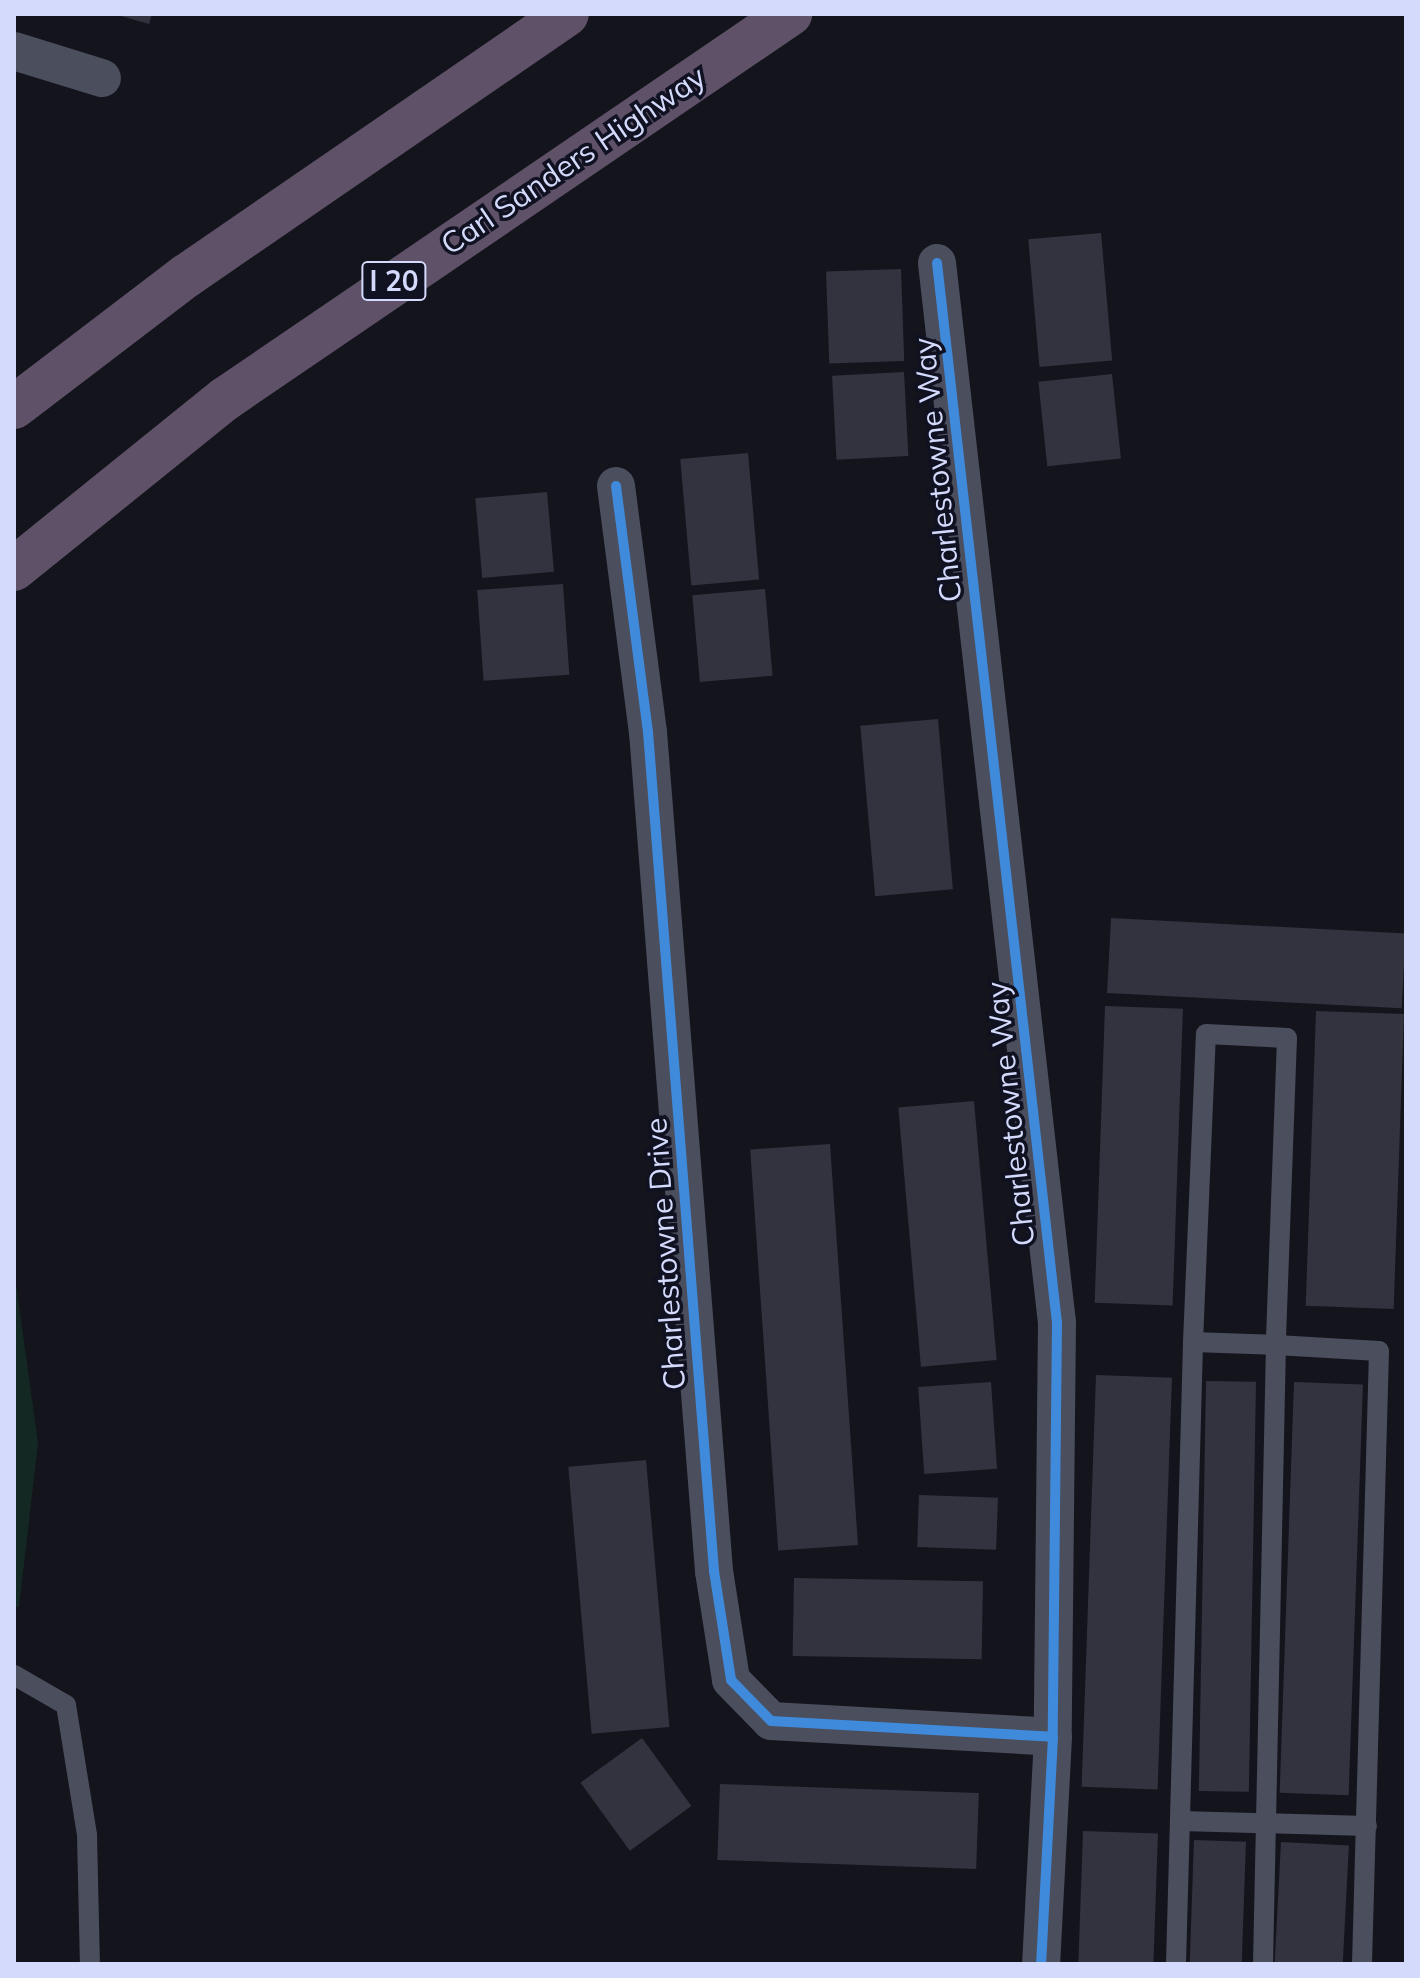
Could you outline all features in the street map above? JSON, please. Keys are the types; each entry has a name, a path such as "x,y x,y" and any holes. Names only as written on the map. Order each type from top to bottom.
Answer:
{"highway":[{"path":"14,407 186,276 567,14"},
{"name":"Carl Sanders Highway","path":"14,569 121,480 363,303 790,14"},
{"path":"14,601 121,480"}],"street":[{"path":"14,51 102,78"},
{"name":"Charlestowne Way","path":"937,263 1057,1322 1053,1737 1041,1964"},
{"name":"Charlestowne Drive","path":"616,486 648,732 714,1571 731,1680 771,1721 1053,1737"}],"lane":[{"path":"1176,1964 1193,1342 1206,1034 1287,1038 1276,1345 1263,1964"},
{"path":"1193,1342 1379,1351 1362,1964"},
{"path":"14,1675 66,1705 87,1835 90,1964"},
{"path":"1180,1821 1367,1826"}],"green space":[{"path":"14,1269 38,1443 19,1607 14,1607"}],"building":[{"path":"114,14 152,14 149,24"},
{"path":"1101,233 1112,361 1039,367 1028,239"},
{"path":"901,269 904,361 829,364 826,272"},
{"path":"904,372 908,456 836,460 832,376"},
{"path":"1112,374 1121,459 1047,466 1038,382"},
{"path":"748,453 759,580 691,585 680,459"},
{"path":"547,492 554,572 482,578 475,498"},
{"path":"563,584 569,675 484,681 477,590"},
{"path":"765,589 773,676 700,682 692,595"},
{"path":"938,719 953,889 875,896 860,726"},
{"path":"1111,918 1406,933 1402,1008 1107,993"},
{"path":"1105,1006 1183,1009 1173,1306 1095,1303"},
{"path":"1316,1011 1404,1014 1394,1309 1306,1306"},
{"path":"974,1101 997,1360 921,1367 898,1108"},
{"path":"830,1144 858,1545 778,1551 750,1150"},
{"path":"1096,1375 1172,1378 1158,1789 1082,1787"},
{"path":"1206,1381 1256,1382 1249,1792 1199,1791"},
{"path":"991,1382 997,1469 924,1474 918,1387"},
{"path":"1294,1382 1363,1384 1349,1795 1280,1793"},
{"path":"646,1460 669,1727 592,1734 568,1467"},
{"path":"919,1495 998,1498 996,1550 917,1547"},
{"path":"794,1578 983,1581 982,1659 793,1656"},
{"path":"642,1738 691,1806 630,1851 581,1783"},
{"path":"720,1784 979,1793 976,1869 717,1860"},
{"path":"1083,1831 1158,1834 1153,1964 1078,1964"},
{"path":"1194,1840 1246,1842 1242,1964 1190,1964"},
{"path":"1281,1842 1349,1846 1343,1964 1275,1964"}],"cycle path":[{"path":"937,263 1057,1322 1053,1737 1041,1964"},
{"path":"616,486 648,732 714,1571 731,1680 771,1721 1053,1737"}]}
